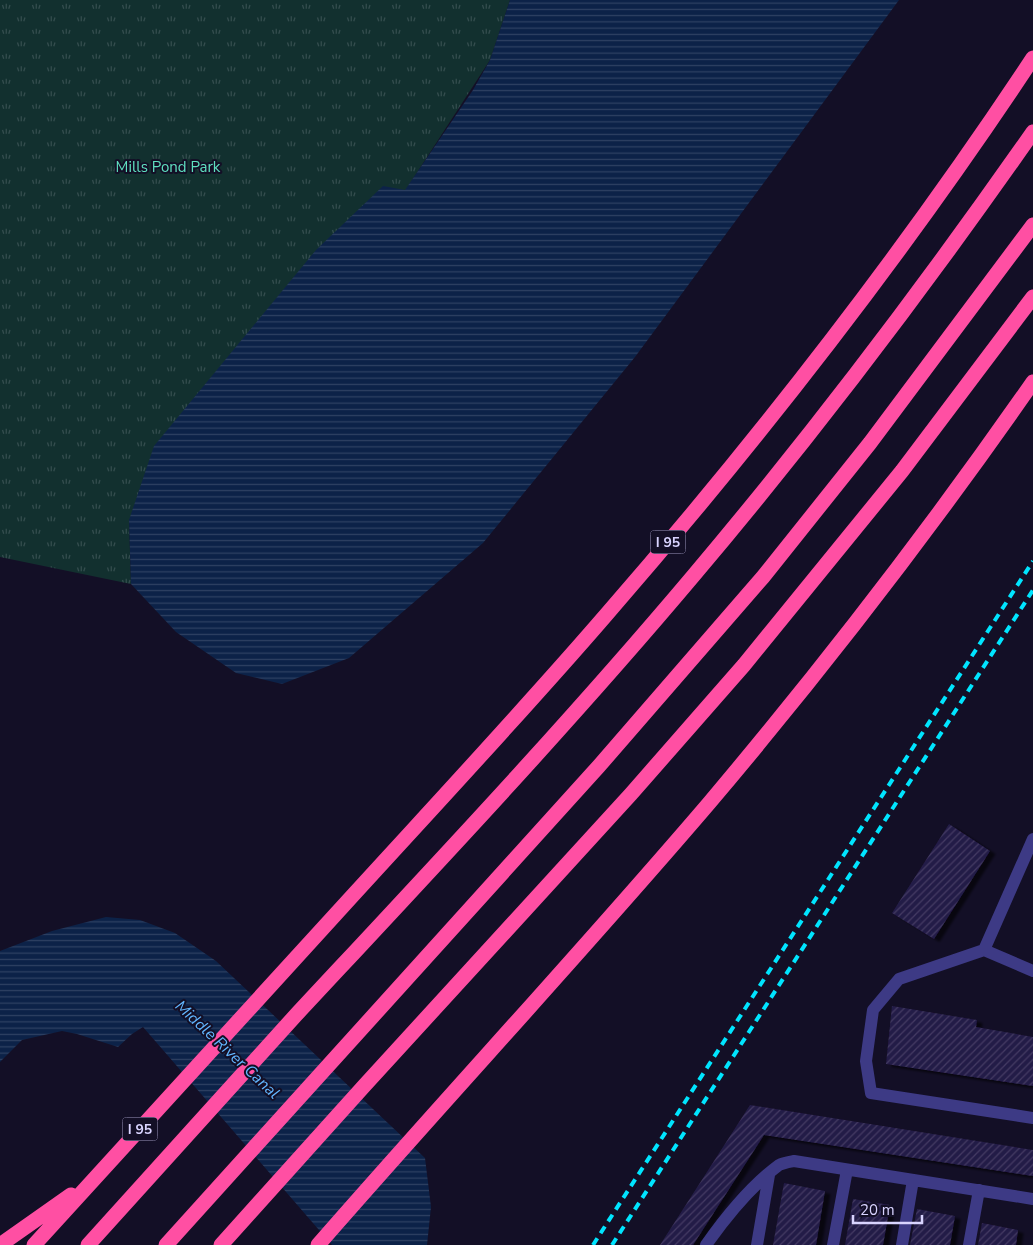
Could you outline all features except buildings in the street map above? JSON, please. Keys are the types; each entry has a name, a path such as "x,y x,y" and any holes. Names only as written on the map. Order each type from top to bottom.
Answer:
{"highway":[{"name":"I 95","path":"34,1245 551,678 630,587 820,354 920,222 1033,58"},
{"path":"88,1245 638,642 742,519 800,446 902,313 1033,132"},
{"path":"166,1245 611,753 763,577 870,444 1033,225"},
{"path":"222,1245 364,1086 572,860 744,665 902,471 1033,296"},
{"path":"318,1244 716,794 870,604 927,529 1033,382"},
{"path":"0,1245 95,1178"}],"lane":[{"path":"984,950 1033,839"},
{"path":"1033,971 984,950 899,979 873,1010 866,1061 871,1093 1033,1118"},
{"path":"706,1245 723,1220 769,1175 781,1164 794,1161 1033,1199"},
{"path":"834,1245 847,1170"},
{"path":"757,1245 769,1175"},
{"path":"902,1245 913,1180"},
{"path":"969,1245 979,1190"}],"green space":[{"name":"Mills Pond Park","path":"0,0 510,0 490,60 405,191 129,520 131,584 0,557"}],"water":[{"path":"510,0 899,0 635,357 483,543 349,658 282,684 236,673 176,632 131,584 129,520 154,446 316,250 383,186 405,190 473,90 490,60"},
{"name":"Middle River Canal","path":"106,917 140,920 175,933 216,961 425,1158 431,1207 427,1245 332,1245 143,1027 118,1047 62,1031 22,1040 0,1062 0,951 52,931"}],"railway":[{"path":"593,1245 1033,561"},
{"path":"612,1245 1033,590"}]}
